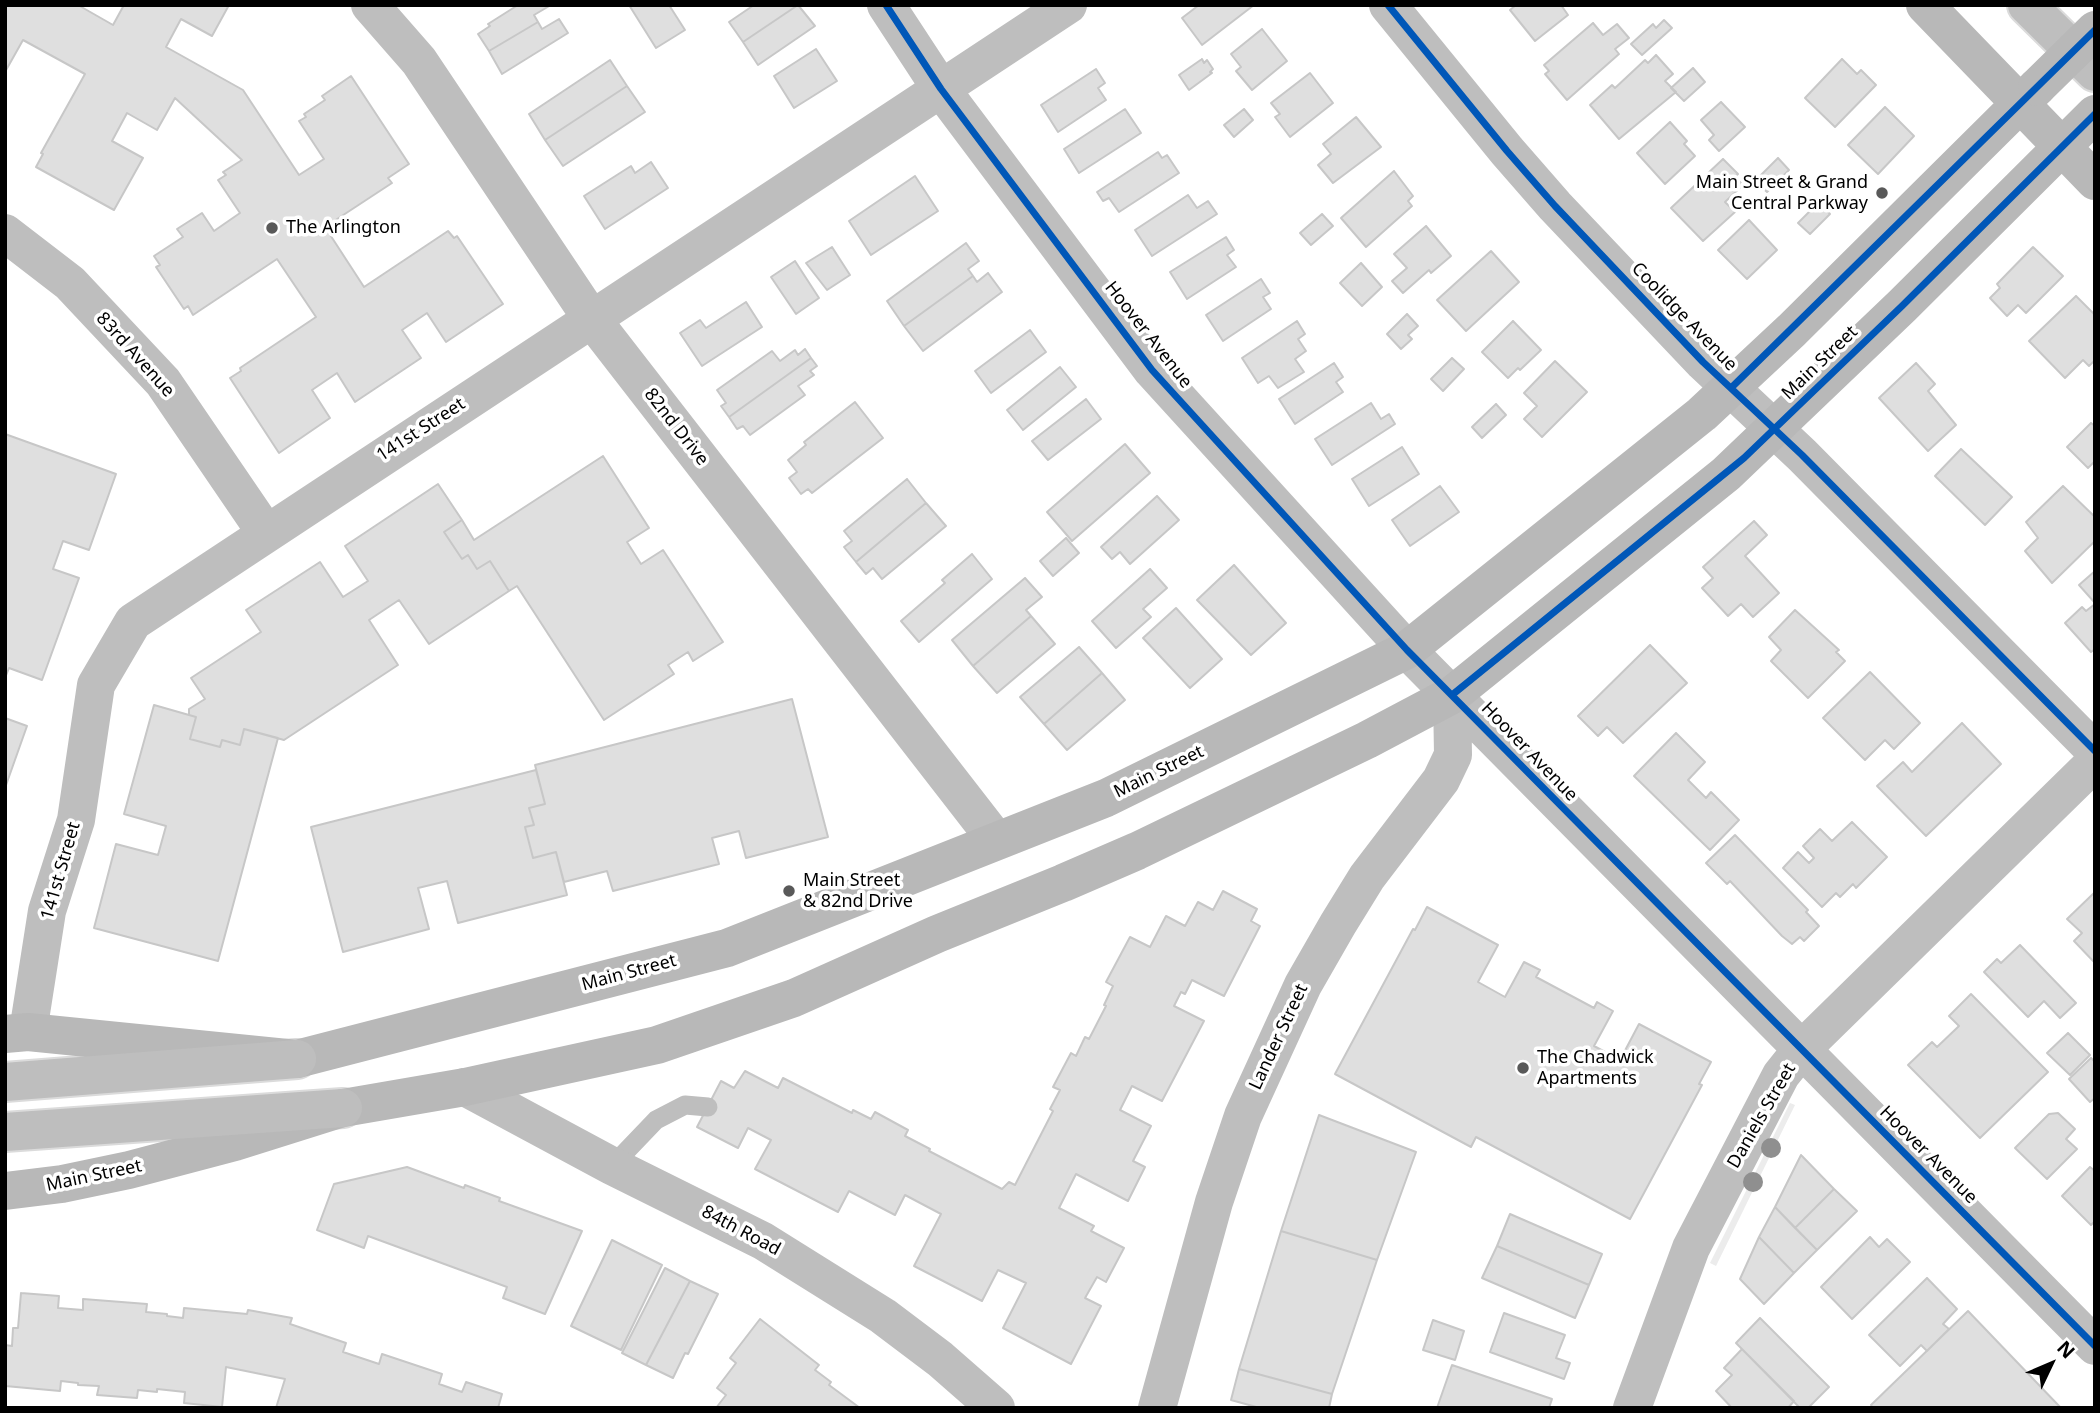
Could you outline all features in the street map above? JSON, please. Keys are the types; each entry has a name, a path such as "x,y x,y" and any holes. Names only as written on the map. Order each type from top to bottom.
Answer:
{"main road":[{"name":"82nd Drive","path":"370,5 419,61 592,318 996,840"},
{"name":"Hoover Avenue","path":"886,5 941,89 1152,370 1407,650 2095,1346"},
{"name":"141st Street","path":"17,1033 47,911 76,820 96,685 132,622 1068,5"},
{"name":"Coolidge Avenue","path":"1388,5 1555,206 1731,388 2095,751"},
{"path":"1925,5 2027,95 2078,130 2095,181"},
{"path":"2027,5 2095,72"},
{"name":"Main Street","path":"17,1033 297,1059 727,948 1106,799 1407,650 1731,388 2095,30"},
{"name":"Main Street","path":"5,1191 62,1184 129,1170 236,1142 343,1108 465,1087 657,1045 794,998 937,934 1137,851 1367,740 1452,695 1726,474 2078,130"},
{"name":"83rd Avenue","path":"5,233 70,284 163,382 266,533"},
{"name":"Lander Street","path":"1157,1408 1214,1202 1243,1116 1303,985 1338,924 1367,877 1441,780 1453,755 1452,695"},
{"name":"Daniels Street","path":"1632,1408 1691,1248 1782,1075 1801,1050 2095,762"},
{"path":"5,1082 297,1059"},
{"name":"84th Road","path":"465,1087 612,1166 763,1241 821,1276 883,1316 940,1359 996,1408"},
{"path":"5,1132 343,1108"}],"lane":[{"path":"612,1166 656,1120 685,1105 708,1107"}],"shaded area":[{"path":"1790,1103 1795,1105 1716,1266 1710,1263"}],"building":[{"name":"The Arlington","path":"5,5 78,5 113,25 124,5 229,5 212,36 181,19 166,47 243,90 299,175 324,159 299,121 306,117 304,114 325,100 322,96 351,76 409,164 388,178 392,183 325,227 364,287 448,231 454,238 457,236 503,304 446,342 427,313 402,330 421,358 355,402 337,373 312,390 330,418 279,453 230,378 241,371 240,368 316,317 277,259 193,315 188,306 184,309 156,267 160,265 154,256 183,237 177,229 202,213 214,231 240,213 218,180 226,175 223,172 242,160 175,98 157,130 127,113 112,141 143,158 114,210 36,167 43,154 41,153 85,74 23,40 5,72"},
{"path":"518,5 551,5 534,15 538,22 489,51 478,34 490,26 488,24"},
{"path":"629,5 669,5 685,30 656,48"},
{"path":"754,5 798,5 743,42 729,22"},
{"path":"798,5 815,26 758,65 743,42"},
{"path":"1199,5 1254,5 1202,45 1182,18"},
{"path":"1516,5 1561,5 1568,15 1535,41 1510,10"},
{"path":"559,19 568,33 502,74 489,51 538,22 542,29"},
{"path":"1664,20 1672,28 1642,55 1631,44 1653,24 1656,28"},
{"path":"1593,23 1603,35 1617,24 1629,38 1615,49 1619,54 1567,100 1545,74 1549,71 1544,65"},
{"path":"1262,29 1287,61 1252,90 1236,71 1241,67 1231,54"},
{"path":"816,49 837,81 794,108 774,76"},
{"path":"1656,55 1673,74 1665,81 1676,92 1619,139 1590,105 1612,85 1615,88 1645,60 1648,63"},
{"path":"1202,59 1204,63 1207,60 1213,69 1210,72 1212,73 1189,90 1179,75"},
{"path":"1842,59 1857,74 1861,70 1876,85 1835,127 1805,98"},
{"path":"610,60 627,86 545,140 529,114"},
{"path":"1693,68 1705,82 1684,101 1671,88"},
{"path":"1096,69 1105,83 1098,88 1106,100 1058,132 1041,105"},
{"path":"1310,73 1333,103 1290,137 1275,117 1280,114 1271,103"},
{"path":"627,86 645,112 563,166 545,140"},
{"path":"1721,102 1745,127 1719,151 1709,140 1714,135 1701,120"},
{"path":"1885,107 1914,136 1878,174 1848,145"},
{"path":"1125,109 1141,133 1079,173 1064,149"},
{"path":"1244,109 1253,120 1234,137 1224,125"},
{"path":"1356,117 1381,147 1333,183 1318,165 1331,154 1323,144"},
{"path":"1670,122 1687,141 1684,144 1695,156 1665,184 1637,153"},
{"path":"1158,152 1162,158 1167,155 1179,173 1119,212 1109,198 1103,201 1097,192"},
{"path":"1778,158 1789,170 1767,192 1755,181"},
{"path":"1723,159 1738,174 1735,177 1743,185 1725,202 1735,212 1703,241 1671,208"},
{"path":"651,162 668,188 605,229 584,196 631,166 635,173"},
{"path":"1394,171 1413,196 1408,201 1412,206 1366,247 1341,218"},
{"path":"915,176 938,211 871,255 849,221"},
{"path":"1188,195 1197,208 1208,201 1217,214 1152,256 1135,230"},
{"path":"1819,202 1830,214 1810,234 1798,223"},
{"path":"1322,214 1333,226 1311,245 1300,233"},
{"path":"1749,220 1777,250 1747,279 1718,250"},
{"path":"1426,226 1451,256 1431,273 1429,270 1403,293 1392,281 1407,268 1394,254"},
{"path":"1226,237 1234,250 1227,255 1236,267 1187,299 1170,272"},
{"path":"966,243 979,261 968,269 973,276 904,326 887,301"},
{"path":"832,247 850,275 827,290 806,263"},
{"path":"2033,247 2063,276 2026,313 2018,305 2007,316 1990,298 2000,288 1997,284"},
{"path":"1491,251 1519,282 1466,331 1437,300"},
{"path":"795,261 819,298 796,314 771,277"},
{"path":"1361,263 1382,287 1362,306 1340,283"},
{"path":"988,273 1002,292 923,351 904,326 973,276 977,282"},
{"path":"1261,279 1270,293 1263,297 1271,309 1223,341 1206,315"},
{"path":"2076,296 2095,315 2095,360 2089,366 2083,360 2065,378 2029,341"},
{"path":"746,302 762,327 702,366 680,333 700,320 706,328"},
{"path":"1407,314 1418,326 1408,335 1412,339 1401,349 1387,334"},
{"path":"1297,321 1305,334 1298,339 1306,351 1295,359 1304,372 1278,388 1269,376 1258,383 1242,358"},
{"path":"1513,321 1541,350 1508,378 1482,352"},
{"path":"1030,330 1046,352 991,393 975,371"},
{"path":"805,349 811,358 729,417 721,406 726,403 717,390 772,351 780,361 795,350 798,355"},
{"path":"811,358 817,366 810,371 814,375 798,386 805,395 750,435 743,426 737,429 729,417"},
{"path":"1452,358 1464,369 1443,391 1431,379"},
{"path":"1555,361 1587,392 1542,437 1524,419 1537,406 1524,393"},
{"path":"1334,363 1343,377 1336,382 1343,392 1295,424 1279,399"},
{"path":"1916,363 1935,384 1928,391 1956,425 1928,451 1879,398"},
{"path":"1060,367 1076,387 1023,430 1007,410"},
{"path":"1086,399 1101,419 1048,460 1032,441"},
{"path":"855,402 883,438 812,493 808,489 801,494 789,478 797,472 788,460 806,445 804,442"},
{"path":"1371,403 1381,419 1389,414 1395,424 1332,465 1315,439"},
{"path":"1496,404 1506,415 1482,438 1472,427"},
{"path":"2091,423 2095,426 2095,461 2088,468 2067,447"},
{"path":"5,434 116,474 89,550 63,541 53,569 79,578 42,680 9,668 5,678"},
{"path":"1125,444 1150,473 1072,541 1047,512"},
{"path":"1402,447 1419,474 1369,506 1352,479"},
{"path":"1961,449 2012,497 1985,525 1935,476"},
{"path":"603,456 649,528 627,542 641,564 663,550 723,642 693,661 688,652 668,665 674,674 604,720 517,586 509,591 490,561 477,569 468,555 462,559 444,532 462,520 474,540"},
{"path":"907,479 926,503 856,562 844,547 852,541 844,531"},
{"path":"438,484 462,520 444,532 462,559 468,555 477,569 490,561 509,591 429,644 399,600 369,620 398,665 284,740 244,729 240,745 222,740 220,747 190,739 196,717 189,715 189,709 205,699 191,678 261,632 246,610 320,562 343,597 368,581 345,546"},
{"path":"1440,486 1459,512 1410,546 1392,520"},
{"path":"2063,486 2095,517 2095,541 2052,583 2025,551 2038,538 2026,522"},
{"path":"1157,496 1179,520 1130,564 1120,552 1112,559 1101,547"},
{"path":"926,503 946,526 882,579 873,568 866,574 856,562"},
{"path":"1754,521 1767,535 1745,556 1779,593 1753,617 1741,604 1728,616 1702,588 1713,578 1703,567"},
{"path":"1066,538 1079,553 1053,576 1040,561"},
{"path":"972,554 992,579 919,642 901,621 945,583 942,580"},
{"path":"1234,565 1286,623 1251,655 1197,600"},
{"path":"1150,569 1167,588 1143,609 1151,617 1116,648 1092,621"},
{"path":"2095,571 2095,603 2079,585"},
{"path":"1025,578 1042,597 1026,610 1031,616 973,666 952,640"},
{"path":"2095,604 2095,649 2091,652 2065,623 2082,607 2086,611"},
{"path":"1176,608 1222,659 1190,688 1143,638"},
{"path":"1795,610 1839,650 1836,652 1845,661 1808,698 1771,661 1781,650 1769,637"},
{"path":"1031,616 1055,644 997,693 973,666"},
{"path":"1650,645 1687,683 1623,743 1607,727 1598,736 1578,716"},
{"path":"1079,647 1102,673 1044,724 1020,697"},
{"path":"1870,672 1920,723 1894,749 1885,740 1865,760 1823,718"},
{"path":"1102,673 1125,700 1067,750 1044,724"},
{"path":"792,699 828,837 746,858 739,831 712,838 719,864 613,891 607,871 564,882 556,852 533,858 525,827 534,825 529,808 545,804 535,765"},
{"path":"154,705 196,717 190,739 220,747 222,740 240,745 244,729 278,738 218,961 94,928 116,844 158,855 166,826 124,814"},
{"path":"5,718 27,726 5,788"},
{"path":"1962,723 2001,764 1926,836 1877,786 1903,762 1912,772"},
{"path":"1676,733 1705,762 1688,780 1706,798 1711,792 1739,820 1710,850 1634,776"},
{"path":"536,770 545,804 529,808 534,825 525,827 533,858 556,852 567,895 458,923 447,881 418,888 429,929 343,952 311,827"},
{"path":"1852,822 1887,857 1856,888 1853,884 1840,897 1836,893 1822,907 1783,868 1798,852 1809,863 1814,858 1803,846 1820,829 1832,841"},
{"path":"1735,835 1808,910 1806,912 1819,926 1804,941 1800,937 1792,944 1730,881 1727,884 1706,863"},
{"path":"1223,891 1257,909 1251,921 1260,926 1224,996 1192,980 1185,994 1181,992 1174,1006 1204,1021 1162,1101 1132,1086 1120,1110 1151,1126 1133,1161 1145,1167 1128,1201 1076,1174 1059,1208 1094,1226 1091,1231 1124,1248 1106,1282 1097,1277 1085,1298 1101,1306 1071,1364 1003,1328 1026,1283 998,1270 982,1301 914,1266 941,1214 905,1195 895,1215 849,1191 838,1212 755,1169 771,1140 748,1128 738,1148 697,1127 721,1081 734,1088 745,1071 778,1088 783,1078 852,1113 853,1110 871,1119 875,1112 908,1130 905,1136 930,1149 929,1151 1002,1189 1009,1182 1015,1185 1053,1111 1050,1109 1060,1090 1053,1087 1071,1053 1076,1056 1085,1037 1089,1039 1106,1006 1104,1005 1113,986 1106,982 1130,937 1150,947 1166,916 1185,926 1198,902 1213,910"},
{"path":"2095,892 2095,963 2074,941 2082,933 2067,919"},
{"name":"The Chadwick Apartments","path":"1427,907 1498,945 1478,982 1505,997 1524,962 1540,970 1536,977 1594,1008 1597,1002 1613,1011 1594,1046 1620,1060 1639,1024 1711,1062 1699,1084 1702,1085 1630,1219 1476,1137 1471,1147 1335,1074"},
{"path":"2020,945 2076,1003 2060,1018 2044,1001 2028,1017 1984,972 1997,959 2001,963"},
{"path":"1971,994 2048,1072 1980,1138 1908,1065 1932,1042 1937,1047 1959,1026 1949,1016"},
{"path":"2068,1033 2090,1055 2070,1075 2047,1053"},
{"path":"2091,1058 2095,1062 2095,1098 2090,1102 2069,1079"},
{"path":"2058,1113 2075,1129 2066,1139 2077,1149 2047,1179 2015,1148 2049,1114"},
{"path":"1319,1115 1416,1152 1377,1260 1281,1231"},
{"path":"1801,1155 1834,1189 1795,1228 1775,1207"},
{"path":"407,1167 464,1188 465,1185 500,1198 499,1201 582,1231 545,1314 503,1298 507,1287 368,1236 364,1248 317,1230 334,1184"},
{"path":"2090,1167 2095,1171 2095,1221 2091,1225 2062,1196"},
{"path":"1834,1189 1857,1211 1817,1250 1795,1228"},
{"path":"1775,1207 1817,1250 1794,1273 1759,1237"},
{"path":"1510,1214 1602,1254 1589,1285 1497,1246"},
{"path":"1281,1231 1377,1260 1332,1394 1239,1369"},
{"path":"1759,1237 1794,1273 1764,1304 1740,1279"},
{"path":"1870,1237 1879,1247 1887,1239 1910,1262 1852,1319 1821,1287"},
{"path":"612,1240 662,1265 621,1350 571,1326"},
{"path":"1497,1246 1589,1285 1575,1318 1482,1278"},
{"path":"665,1268 690,1281 646,1365 622,1353"},
{"path":"1927,1278 1957,1309 1943,1324 1949,1329 1927,1351 1921,1345 1900,1366 1869,1335"},
{"path":"690,1281 718,1294 673,1378 646,1365"},
{"path":"21,1293 59,1296 58,1308 83,1310 83,1299 147,1304 146,1312 183,1318 184,1308 247,1314 248,1310 292,1318 290,1324 346,1343 343,1352 379,1364 382,1354 442,1374 439,1384 462,1392 466,1382 502,1394 498,1408 276,1408 285,1379 226,1367 222,1407 184,1403 185,1392 157,1389 157,1392 138,1390 137,1398 97,1395 99,1386 61,1381 60,1391 5,1386 5,1345 12,1346 13,1328 18,1328"},
{"path":"1968,1311 2061,1408 1873,1408 1871,1405"},
{"path":"1504,1313 1565,1335 1556,1358 1570,1363 1564,1379 1490,1352"},
{"path":"1760,1318 1829,1387 1808,1408 1800,1408 1736,1343"},
{"path":"760,1319 819,1365 815,1370 831,1382 829,1385 860,1408 716,1408 726,1395 717,1388 736,1363 730,1358"},
{"path":"1433,1320 1464,1331 1455,1360 1423,1350"},
{"path":"1742,1349 1794,1401 1788,1408 1732,1408 1716,1391 1732,1375 1724,1368"},
{"path":"1452,1365 1552,1399 1549,1408 1437,1408"},
{"path":"1239,1369 1332,1394 1329,1408 1260,1408 1231,1400"}],"cycle path":[{"path":"886,5 941,89 1152,370 1407,650 2095,1346"},
{"path":"1388,5 1555,206 1703,362 1802,455 2095,751"},
{"path":"1731,388 2095,30"},
{"path":"1452,695 1744,458 2095,114"}],"place":[{"name":"Main Street & Grand Central Parkway","path":"1882,193"},
{"name":"The Arlington","path":"272,228"},
{"name":"Main Street & 82nd Drive","path":"789,891"},
{"name":"The Chadwick Apartments","path":"1523,1068"}]}
